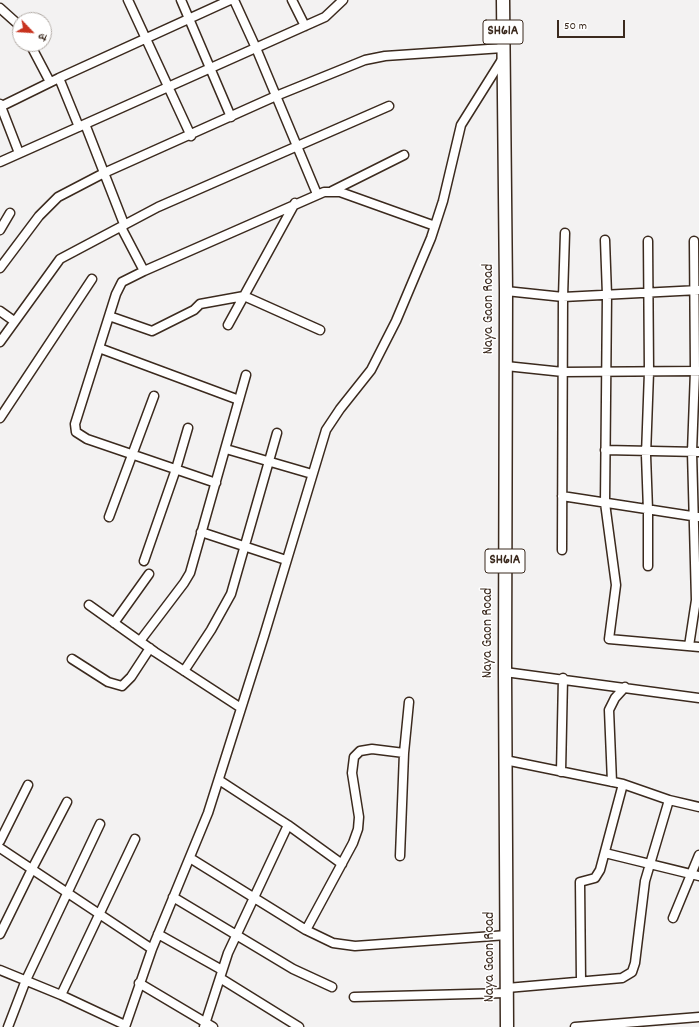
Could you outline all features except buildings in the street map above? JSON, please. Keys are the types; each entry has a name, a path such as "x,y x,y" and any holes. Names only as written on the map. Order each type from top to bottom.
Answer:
{"main road":[{"name":"SH61A","path":"503,0 503,56"},
{"name":"Naya Gaon Road","path":"503,56 506,291 505,760 507,1027"}],"street":[{"path":"128,0 144,38 191,136"},
{"path":"181,0 231,118"},
{"path":"19,153 0,106 144,38 230,0"},
{"path":"234,0 256,48 316,194"},
{"path":"292,0 305,26"},
{"path":"0,162 326,17 343,0"},
{"path":"0,8 12,19"},
{"path":"34,52 50,82"},
{"path":"0,268 49,204 66,192 104,173 191,136 276,96 365,60 400,54 503,56 462,125 444,200 396,322 371,370 326,430 219,780 199,838 173,897 139,983 125,1026 61,995 0,970"},
{"path":"59,78 104,173 124,224 122,229 144,271"},
{"path":"0,342 60,259 158,207 389,106"},
{"path":"216,483 87,439 80,436 74,428 119,286 129,278 144,271 316,194 332,191 404,155"},
{"path":"332,191 351,196 435,226"},
{"path":"228,325 295,203"},
{"path":"0,230 10,213"},
{"path":"562,550 563,297 566,233"},
{"path":"606,240 607,295 605,372 605,503 616,585 609,639 699,647"},
{"path":"648,241 649,372 646,451 648,566"},
{"path":"690,646 696,600 697,517 697,290 694,241"},
{"path":"0,418 92,279"},
{"path":"506,291 563,297 697,290"},
{"path":"109,316 152,331 194,310 200,304 244,296 320,330"},
{"path":"0,311 14,321"},
{"path":"99,348 239,400"},
{"path":"506,366 563,372 697,371"},
{"path":"140,641 190,573 246,375"},
{"path":"109,517 154,396"},
{"path":"144,561 176,469 188,428"},
{"path":"184,671 231,594 246,546 277,433"},
{"path":"226,449 312,474"},
{"path":"605,450 696,452"},
{"path":"562,496 697,517"},
{"path":"201,532 286,560"},
{"path":"114,623 149,574"},
{"path":"89,605 150,648 241,708"},
{"path":"72,659 108,682 122,686 131,677 150,648"},
{"path":"505,672 563,678 699,698"},
{"path":"561,772 563,678"},
{"path":"612,782 609,710 615,698 625,687"},
{"path":"400,856 404,753 409,702"},
{"path":"306,930 353,843 358,829 359,817 352,767 354,757 360,751 372,749 404,753"},
{"path":"505,760 623,784 669,800 699,808"},
{"path":"219,780 288,825 342,864"},
{"path":"581,981 580,882 595,878 600,870 623,784"},
{"path":"0,841 28,785"},
{"path":"354,997 507,990 581,981 622,978 632,972 635,963 645,881 669,800"},
{"path":"0,934 67,802"},
{"path":"8,1027 26,980 100,824"},
{"path":"139,983 208,1026 222,970 288,825"},
{"path":"61,995 100,915 134,839"},
{"path":"0,848 152,949"},
{"path":"605,852 695,875"},
{"path":"673,918 695,875 699,855"},
{"path":"190,858 306,930 333,943 355,946 507,935"},
{"path":"173,897 236,937 309,978 332,987"},
{"path":"158,934 222,970"},
{"path":"220,978 299,1027"},
{"path":"575,1027 661,1024 699,1017"}]}
